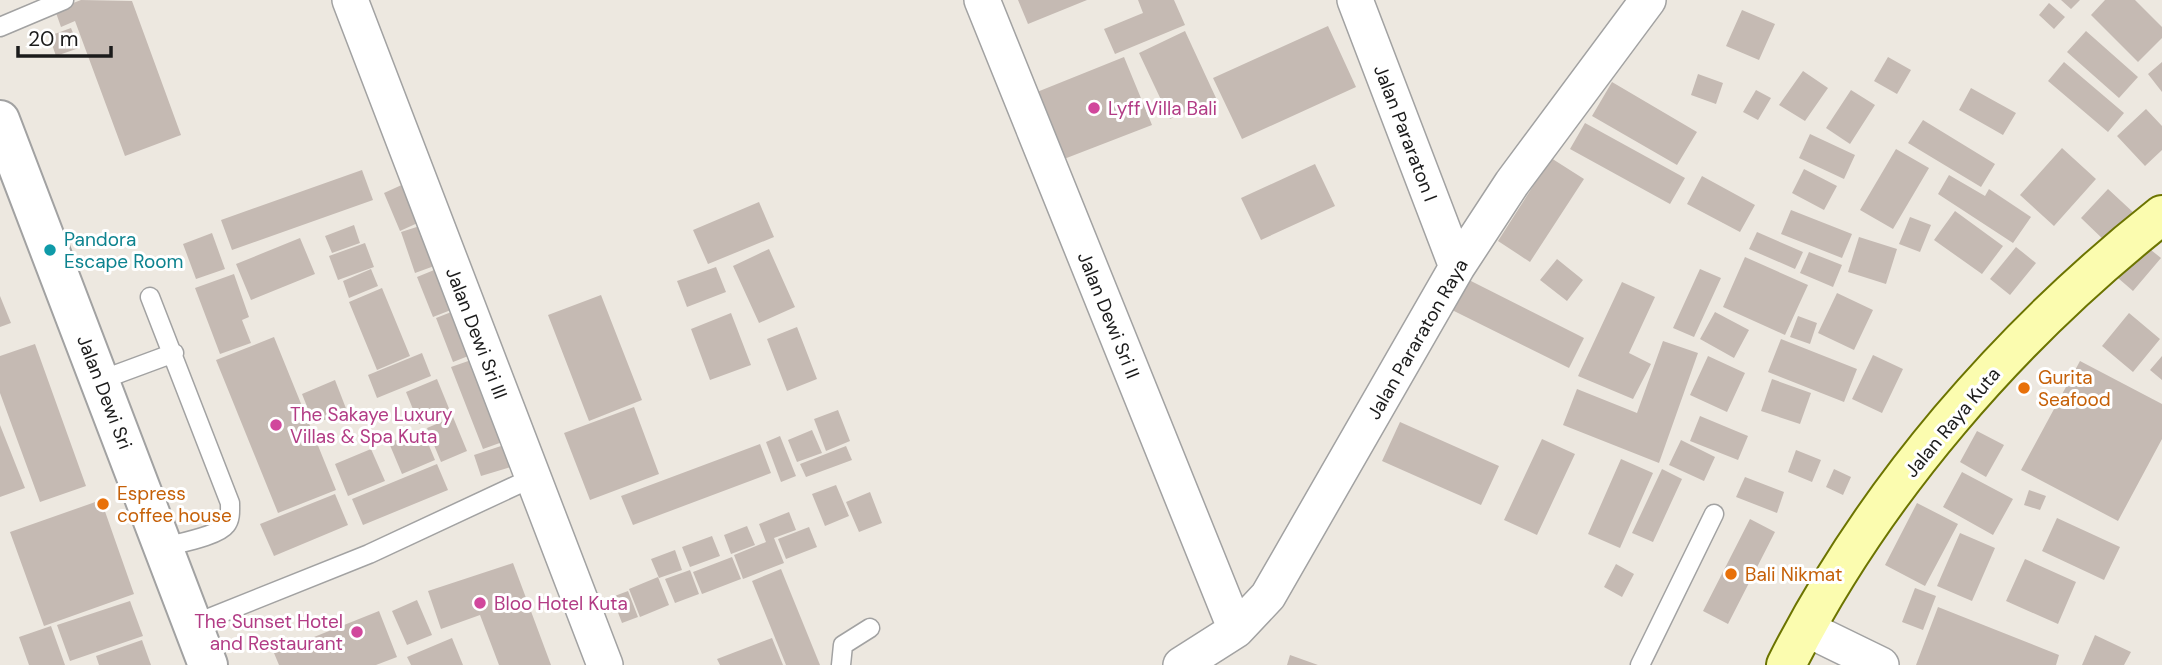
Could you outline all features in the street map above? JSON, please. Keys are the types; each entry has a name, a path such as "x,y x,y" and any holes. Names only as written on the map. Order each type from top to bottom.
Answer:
{"main road":[{"name":"Jalan Raya Kuta","path":"1786,665 1845,558 1881,509 1996,368 2079,286 2162,215"}],"street":[{"name":"Jalan Dewi Sri III","path":"349,0 605,665"},
{"name":"Jalan Dewi Sri II","path":"982,0 1236,630"},
{"name":"Jalan Pararaton I","path":"1355,0 1457,267"},
{"name":"Jalan Pararaton Raya","path":"1181,665 1236,630 1268,596 1293,557 1457,267 1520,173 1647,0"},
{"name":"Jalan Dewi Sri","path":"0,120 208,665"},
{"path":"1805,628 1881,665"}],"lane":[{"path":"0,27 64,0"},
{"path":"150,297 230,503 230,516 226,525 218,531 165,547"},
{"path":"101,380 174,353"},
{"path":"194,624 369,554 534,477"},
{"path":"1640,665 1714,514"},
{"path":"841,665 843,645 870,628"}],"building":[{"path":"81,0 132,1 181,135 125,156 75,21 61,27 55,10"},
{"path":"1018,0 1087,0 1028,24"},
{"path":"1138,0 1174,0 1185,25 1115,54 1104,29 1143,13"},
{"path":"2061,0 2080,0 2071,9"},
{"path":"2105,0 2135,0 2162,27 2162,38 2138,62 2091,15"},
{"path":"2049,3 2065,17 2054,29 2039,15"},
{"path":"1742,10 1775,24 1759,60 1726,46"},
{"path":"1328,26 1356,87 1242,139 1213,78"},
{"path":"71,28 79,48 56,56 49,36"},
{"path":"1185,31 1216,98 1170,119 1139,53"},
{"path":"2086,31 2138,77 2119,98 2067,52"},
{"name":"Lyff Villa Bali","path":"1124,57 1152,125 1064,159 1037,92"},
{"path":"1888,57 1911,70 1897,94 1874,81"},
{"path":"2064,62 2124,113 2108,132 2048,81"},
{"path":"2162,62 2162,92 2148,74"},
{"path":"1803,71 1828,88 1805,121 1779,105"},
{"path":"1698,74 1723,83 1716,104 1691,95"},
{"path":"1612,82 1697,132 1677,165 1592,116"},
{"path":"1971,88 2016,113 2003,135 1959,110"},
{"path":"1756,90 1771,98 1758,120 1743,112"},
{"path":"1851,90 1875,105 1850,144 1826,128"},
{"path":"2146,109 2162,126 2162,150 2145,166 2117,136"},
{"path":"1923,120 1995,164 1981,187 1908,143"},
{"path":"1585,123 1685,178 1670,204 1570,149"},
{"path":"1810,134 1855,155 1844,179 1799,158"},
{"path":"2062,148 2096,179 2054,226 2020,195"},
{"path":"1896,149 1929,168 1893,229 1860,210"},
{"path":"1551,158 1584,179 1530,262 1498,241"},
{"path":"1315,164 1335,206 1261,240 1241,198"},
{"path":"1804,169 1837,186 1824,210 1792,193"},
{"path":"362,170 373,200 232,250 221,220"},
{"path":"1949,175 1985,196 1989,189 2031,217 2013,243 1938,194"},
{"path":"1702,176 1755,205 1740,232 1687,204"},
{"path":"406,183 422,221 400,231 384,193"},
{"path":"2108,189 2135,214 2107,243 2081,218"},
{"path":"759,202 774,237 708,264 693,230"},
{"path":"1791,210 1852,234 1842,258 1781,234"},
{"path":"1955,211 2003,246 1982,274 1934,240"},
{"path":"1910,217 1931,225 1920,252 1899,244"},
{"path":"354,225 360,243 332,253 325,236"},
{"path":"423,225 437,265 415,273 401,232"},
{"path":"1757,232 1803,252 1795,269 1749,249"},
{"path":"212,233 225,269 196,279 183,244"},
{"path":"1859,237 1897,249 1886,284 1848,272"},
{"path":"300,238 315,274 251,300 236,264"},
{"path":"365,243 374,267 338,280 329,256"},
{"path":"2146,246 2161,258 2133,291 2118,278"},
{"path":"2016,247 2036,263 2010,295 1990,279"},
{"path":"769,249 795,307 759,323 733,266"},
{"path":"1809,252 1842,265 1833,287 1800,273"},
{"path":"1745,257 1808,285 1785,335 1723,307"},
{"path":"1557,259 1583,280 1567,301 1540,280"},
{"path":"716,267 726,292 687,307 677,281"},
{"path":"439,268 456,308 433,317 417,277"},
{"path":"371,269 378,286 349,298 343,281"},
{"path":"1700,269 1721,278 1694,337 1673,328"},
{"path":"234,274 249,317 242,320 251,343 220,354 195,288"},
{"path":"1467,279 1584,338 1569,368 1452,310"},
{"path":"1622,282 1655,297 1629,353 1651,364 1633,399 1578,376"},
{"path":"382,288 410,356 377,370 349,302"},
{"path":"1837,293 1873,310 1854,350 1818,333"},
{"path":"601,295 642,400 589,421 548,315"},
{"path":"0,296 11,323 0,327"},
{"path":"459,309 476,353 453,362 436,318"},
{"path":"1715,312 1749,330 1734,358 1700,339"},
{"path":"731,313 751,365 710,380 691,329"},
{"path":"2129,313 2160,339 2133,372 2102,346"},
{"path":"1798,316 1817,323 1810,344 1790,337"},
{"path":"797,327 817,379 787,391 767,339"},
{"name":"The Sakaye Luxury Villas & Spa Kuta","path":"274,337 336,490 278,513 216,360"},
{"path":"1781,339 1857,369 1844,402 1768,372"},
{"path":"1663,341 1698,353 1659,463 1563,425 1577,389 1637,413"},
{"path":"35,344 86,486 40,502 0,393 0,356"},
{"path":"422,353 431,376 377,398 368,375"},
{"path":"1873,355 1903,369 1882,413 1852,399"},
{"path":"1708,356 1745,373 1727,412 1690,395"},
{"path":"2162,356 2162,380 2150,370"},
{"path":"477,358 508,440 483,449 451,367"},
{"path":"2080,361 2162,404 2162,439 2118,521 2021,470"},
{"path":"437,379 450,411 419,424 406,392"},
{"path":"1772,379 1811,393 1800,424 1761,411"},
{"path":"335,380 347,411 314,424 302,394"},
{"path":"634,407 659,474 590,500 564,433"},
{"path":"838,410 850,441 826,451 814,419"},
{"path":"1700,416 1748,436 1738,460 1690,441"},
{"path":"453,417 467,451 441,462 427,428"},
{"path":"1400,422 1499,466 1481,505 1382,461"},
{"path":"0,425 25,488 0,497"},
{"path":"422,429 435,460 402,474 389,443"},
{"path":"812,430 822,453 797,462 788,440"},
{"path":"1977,431 2004,445 1986,477 1960,462"},
{"path":"780,436 796,476 781,482 766,442"},
{"path":"1542,439 1575,454 1537,535 1504,520"},
{"path":"1681,440 1715,457 1704,481 1669,465"},
{"path":"510,443 517,465 481,476 474,455"},
{"path":"760,444 771,473 633,525 621,496"},
{"path":"846,446 852,460 806,477 800,464"},
{"path":"371,449 385,481 348,496 335,464"},
{"path":"1796,450 1821,460 1812,482 1788,472"},
{"path":"1621,459 1653,473 1620,548 1588,534"},
{"path":"437,464 448,490 363,525 352,499"},
{"path":"1662,469 1682,479 1653,542 1632,533"},
{"path":"1834,469 1851,477 1843,495 1826,487"},
{"path":"1962,472 2013,499 1993,535 1943,507"},
{"path":"1745,477 1784,492 1777,513 1736,497"},
{"path":"836,485 849,516 825,526 812,494"},
{"path":"2029,490 2046,496 2040,510 2024,505"},
{"path":"870,492 882,523 859,532 846,502"},
{"path":"335,494 348,525 274,556 260,524"},
{"path":"101,500 134,594 44,626 10,532"},
{"path":"1917,503 1958,524 1925,586 1885,565"},
{"path":"789,512 796,530 774,538 784,563 743,579 734,555 766,542 759,524"},
{"path":"2057,518 2120,547 2104,580 2042,551"},
{"path":"1750,519 1775,532 1728,624 1703,611"},
{"path":"747,526 755,545 731,554 724,535"},
{"path":"809,527 817,547 786,559 778,539"},
{"path":"1960,533 1995,548 1972,601 1937,586"},
{"path":"712,536 720,556 690,567 682,547"},
{"path":"675,550 682,570 659,578 651,559"},
{"path":"732,557 741,579 702,594 693,572"},
{"path":"2025,559 2076,582 2058,624 2006,601"},
{"name":"Bloo Hotel Kuta","path":"513,563 551,665 499,665 480,615 441,629 428,591"},
{"path":"1616,564 1634,574 1622,597 1604,587"},
{"path":"781,569 820,665 786,665 752,581"},
{"path":"690,570 699,594 675,603 665,579"},
{"path":"658,577 669,605 640,617 629,589"},
{"path":"1915,588 1936,596 1923,630 1902,622"},
{"path":"628,591 638,617 622,623 612,597"},
{"path":"417,600 432,635 407,645 392,611"},
{"path":"130,601 143,636 70,661 57,625"},
{"path":"1938,607 2059,655 2056,665 1916,665"},
{"name":"The Sunset Hotel and Restaurant","path":"379,611 397,657 376,665 279,665 274,653"},
{"path":"51,626 65,665 29,665 19,637"},
{"path":"2095,635 2131,652 2124,665 2082,665"},
{"path":"452,638 463,665 411,665 407,657"},
{"path":"772,638 783,665 720,665 717,659"},
{"path":"142,640 151,665 99,665 96,656"},
{"path":"1290,655 1318,665 1287,665"}],"place":[{"name":"Lyff Villa Bali","path":"1094,108"},
{"name":"Pandora Escape Room","path":"50,250"},
{"name":"Gurita Seafood","path":"2024,388"},
{"name":"The Sakaye Luxury Villas & Spa Kuta","path":"276,425"},
{"name":"Espress coffee house","path":"103,504"},
{"name":"Bali Nikmat","path":"1731,574"},
{"name":"Bloo Hotel Kuta","path":"480,603"},
{"name":"The Sunset Hotel and Restaurant","path":"357,632"}]}
